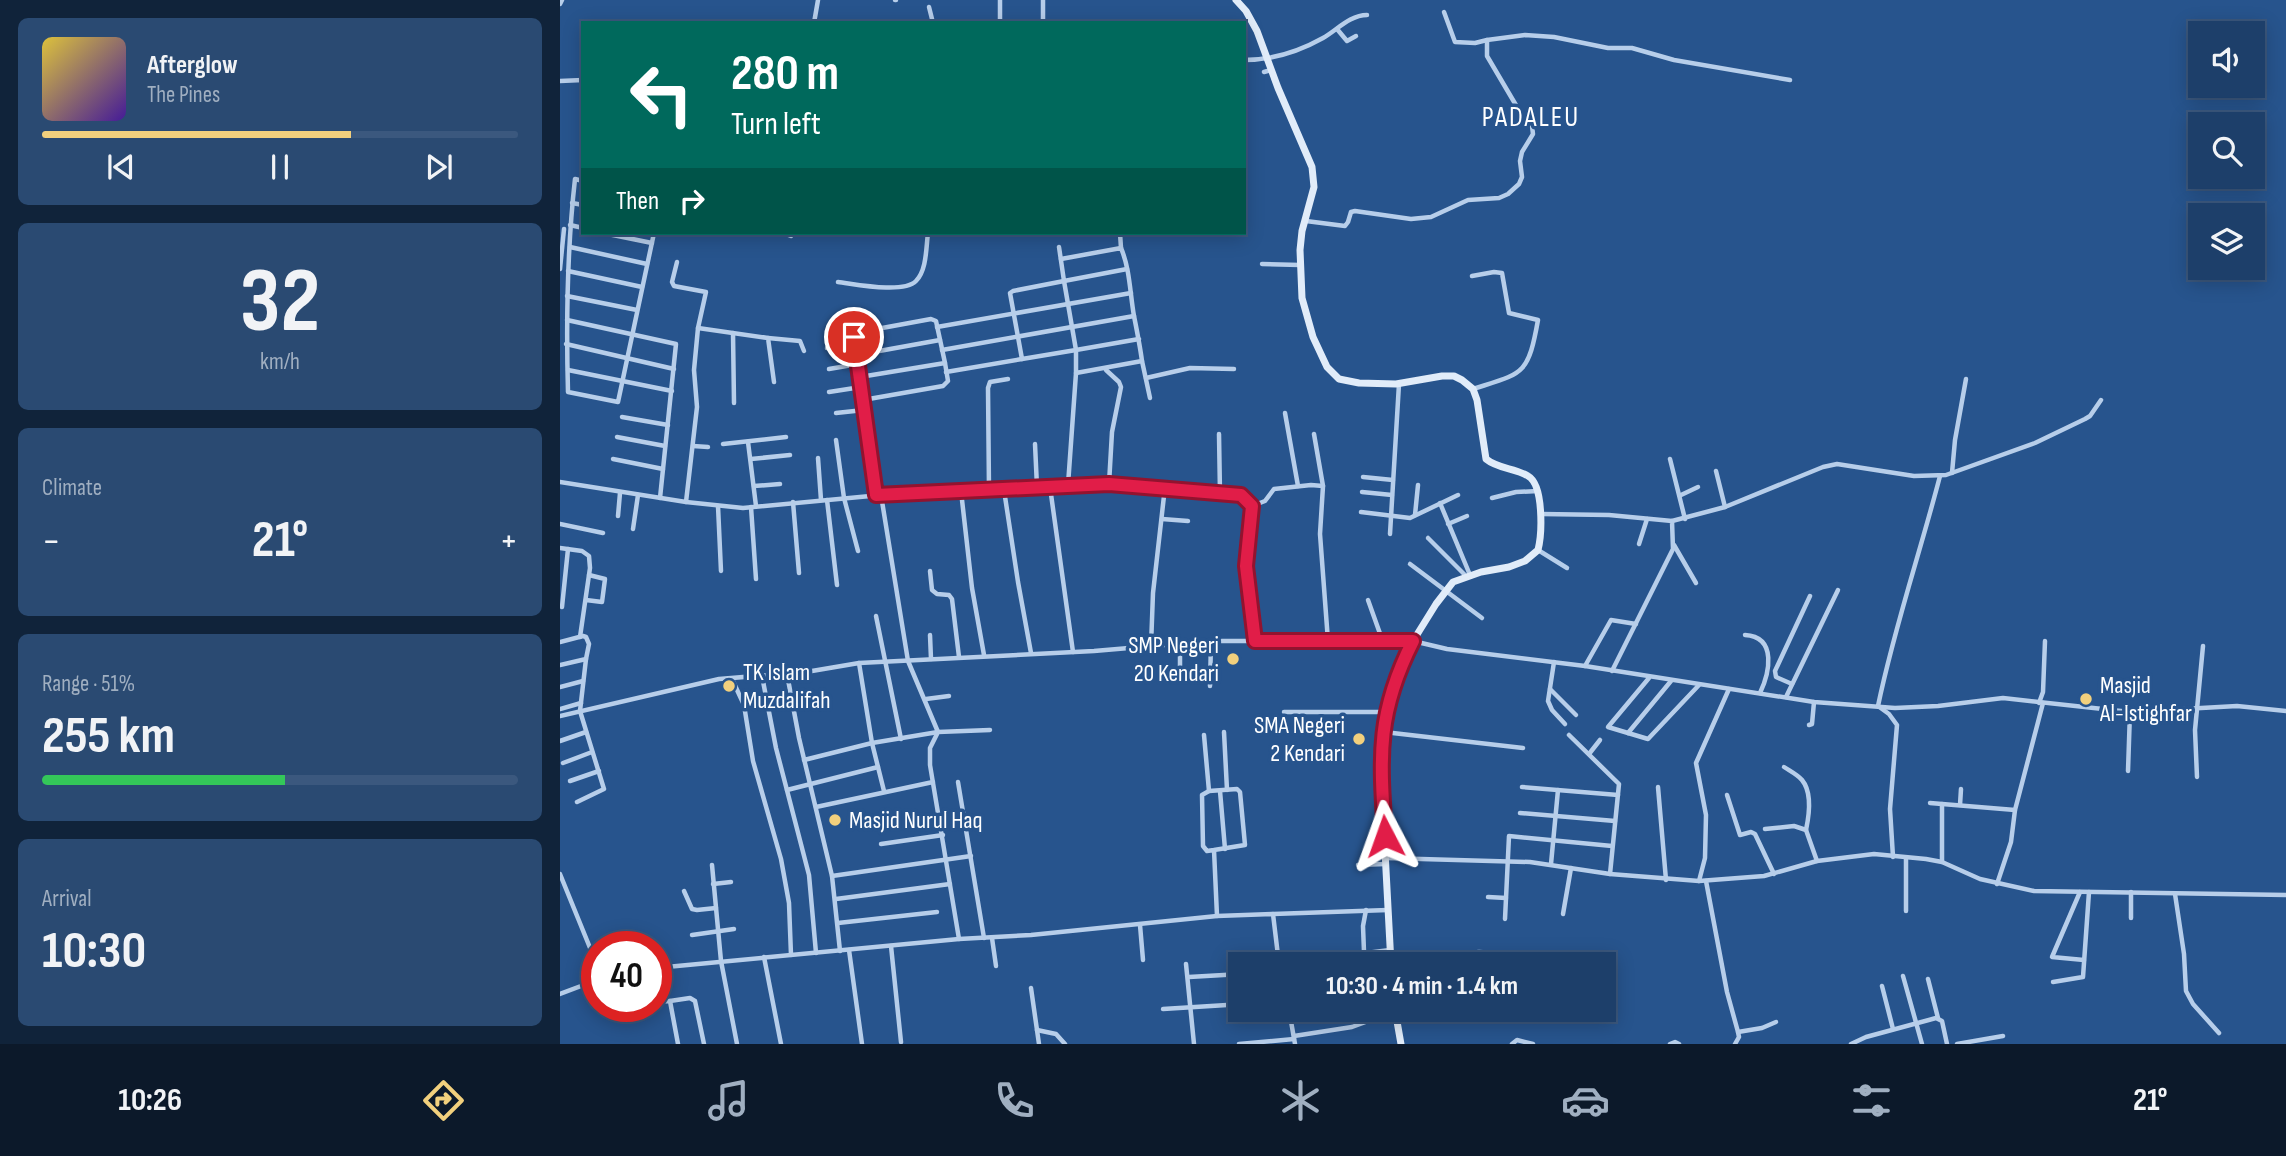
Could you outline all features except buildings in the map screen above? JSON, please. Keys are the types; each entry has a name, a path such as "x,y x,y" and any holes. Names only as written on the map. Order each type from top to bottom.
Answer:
{"street":[{"path":"814,21 818,0"},
{"path":"1000,0 1000,21"},
{"path":"1042,0 1043,21"},
{"path":"1236,0 1251,18 1268,60 1268,71 1312,167 1314,187 1305,221 1300,265 1306,315 1313,337 1331,372 1339,379 1353,383 1399,383 1454,376 1473,389 1486,459 1493,464 1527,475 1534,480 1539,491 1538,550 1525,561 1509,568 1456,580 1446,590 1413,641 1392,685 1380,757 1390,909 1390,950 1364,952 1363,926 1366,909"},
{"path":"929,7 932,21"},
{"path":"1444,12 1455,42 1475,43 1525,35 1554,37 1608,48 1632,48 1674,60 1790,80"},
{"path":"1246,60 1268,60 1297,50 1358,16 1367,15"},
{"path":"1337,29 1347,41 1356,36"},
{"path":"1305,221 1345,226 1351,212 1355,211 1411,219 1431,218 1468,200 1499,198 1519,184 1522,177 1522,152 1533,134 1532,126 1520,112 1486,56 1487,40"},
{"path":"560,81 581,80"},
{"path":"581,180 575,179 570,225 566,344 568,392 618,402 654,235"},
{"path":"572,203 581,205"},
{"path":"570,225 581,228"},
{"path":"560,277 564,229"},
{"path":"613,235 652,243"},
{"path":"838,282 879,287 909,286 921,272 928,235"},
{"path":"1120,235 1150,398"},
{"path":"570,247 647,264"},
{"path":"1059,247 1076,350 1068,485"},
{"path":"1061,260 1121,248"},
{"path":"677,262 672,282 674,286 706,292 698,328 694,370 697,407 686,502"},
{"path":"1262,264 1300,265"},
{"path":"1022,359 1010,293 1127,269"},
{"path":"568,271 642,287"},
{"path":"1472,276 1502,273 1509,313 1538,320 1534,339 1517,375 1473,389"},
{"path":"937,327 1131,293"},
{"path":"567,296 637,310"},
{"path":"942,350 1134,316"},
{"path":"863,400 943,386 947,381 946,372 934,318 858,332 855,333 855,342 864,410 908,661 938,732"},
{"path":"567,320 676,344 660,498"},
{"path":"698,328 800,341 804,351"},
{"path":"733,333 734,403"},
{"path":"768,338 774,382"},
{"path":"946,372 1139,339"},
{"path":"857,355 940,340"},
{"path":"827,348 855,342"},
{"path":"566,344 674,369"},
{"path":"1076,373 1142,361"},
{"path":"860,377 944,363"},
{"path":"829,369 858,364"},
{"path":"1146,379 1190,368 1234,369"},
{"path":"1105,369 1121,387 1112,432 1109,484"},
{"path":"568,370 671,391"},
{"path":"989,490 988,388 990,382 1008,379"},
{"path":"1952,473 1956,430 1966,379"},
{"path":"1390,534 1399,383"},
{"path":"829,392 861,387"},
{"path":"1540,514 1609,515 1672,521 1685,519 1725,507 1823,467 1837,464 1914,476 1952,473 2035,443 2085,419 2101,400"},
{"path":"836,413 864,410"},
{"path":"1285,413 1298,486"},
{"path":"622,416 668,425"},
{"path":"1219,434 1220,494"},
{"path":"1314,434 1322,486 1320,534 1328,641"},
{"path":"617,437 665,446"},
{"path":"723,444 786,437"},
{"path":"836,440 844,498 858,551"},
{"path":"748,442 754,486 756,579"},
{"path":"1035,444 1037,487"},
{"path":"693,446 708,447"},
{"path":"751,459 790,455"},
{"path":"818,458 837,585"},
{"path":"613,459 663,469"},
{"path":"1670,459 1685,519"},
{"path":"1716,471 1725,507"},
{"path":"1878,706 1903,602 1923,542 1940,475"},
{"path":"1363,477 1393,480"},
{"path":"560,482 718,506 753,507 879,495 1109,484 1241,495 1252,506"},
{"path":"754,486 780,484"},
{"path":"1415,516 1418,485"},
{"path":"1252,506 1265,501 1274,489 1322,486"},
{"path":"1050,487 1073,652"},
{"path":"1681,495 1698,487"},
{"path":"1151,646 1153,593 1165,488"},
{"path":"1004,490 1031,653"},
{"path":"961,491 972,588 984,655"},
{"path":"1492,498 1516,492 1539,491"},
{"path":"1362,492 1392,495"},
{"path":"618,516 620,493"},
{"path":"633,529 638,495"},
{"path":"1361,512 1410,518 1458,495"},
{"path":"793,502 799,573"},
{"path":"1440,503 1468,576"},
{"path":"718,506 721,571"},
{"path":"1252,506 1246,566 1255,641"},
{"path":"1448,524 1467,516"},
{"path":"1162,519 1188,521"},
{"path":"1639,544 1647,519"},
{"path":"1672,521 1674,544 1696,583"},
{"path":"560,524 603,533"},
{"path":"1428,538 1468,576"},
{"path":"1612,671 1666,566 1674,544"},
{"path":"560,548 587,553 589,575 580,637"},
{"path":"562,607 568,549"},
{"path":"1538,550 1567,568"},
{"path":"1410,564 1482,618"},
{"path":"930,571 932,590 937,594 949,595 952,599 959,657"},
{"path":"586,600 602,602 604,599 606,579 589,575"},
{"path":"1786,697 1838,590"},
{"path":"1792,684 1776,677 1775,671 1810,596"},
{"path":"1368,600 1383,642"},
{"path":"876,616 901,739"},
{"path":"1585,666 1611,620 1636,624"},
{"path":"930,635 931,659"},
{"path":"1745,635 1754,636 1762,643 1769,659 1768,677 1760,693"},
{"path":"560,642 585,636 589,641 580,711 604,791 577,802"},
{"path":"1210,686 1211,641"},
{"path":"560,716 687,684 787,674 859,663 1073,652 1211,641 1413,641 1471,653 1585,666 1814,702 1938,706 2003,698 2130,712 2237,706 2286,711"},
{"path":"1997,884 2011,842 2015,810 2041,703 2045,641"},
{"path":"1180,678 1181,643"},
{"path":"2197,776 2195,730 2203,646"},
{"path":"560,665 586,659"},
{"path":"1554,662 1549,706 1565,724"},
{"path":"859,663 872,743 884,791"},
{"path":"787,674 804,760 832,876 841,951"},
{"path":"762,676 811,886 816,953"},
{"path":"1649,677 1608,727 1648,738 1700,685"},
{"path":"733,678 744,705 753,761 781,859 789,903 791,955"},
{"path":"1628,733 1672,680"},
{"path":"560,687 583,681"},
{"path":"1549,688 1576,716"},
{"path":"1699,881 1704,858 1706,816 1696,763 1729,689"},
{"path":"926,699 949,696"},
{"path":"1809,725 1812,724 1814,702"},
{"path":"560,709 581,703"},
{"path":"1878,706 1893,720 1897,732 1890,809 1893,857"},
{"path":"1284,712 1386,712"},
{"path":"2129,771 2130,712"},
{"path":"804,760 872,743 938,732 990,730"},
{"path":"560,741 586,732"},
{"path":"938,732 932,741 929,755 959,939"},
{"path":"1224,732 1227,790"},
{"path":"1383,732 1523,748"},
{"path":"1204,735 1209,791"},
{"path":"1569,735 1618,781 1610,874"},
{"path":"1589,754 1600,740"},
{"path":"563,763 592,752"},
{"path":"1784,766 1800,778 1806,787 1806,830 1817,861"},
{"path":"787,790 878,767"},
{"path":"570,782 599,771"},
{"path":"816,807 933,782"},
{"path":"958,782 984,938"},
{"path":"1522,787 1618,794"},
{"path":"1658,787 1666,880"},
{"path":"1237,789 1240,792 1245,845 1207,850 1203,846 1201,797 1209,791 1220,791 1237,789"},
{"path":"1960,805 1961,789"},
{"path":"1550,864 1558,790"},
{"path":"1220,791 1225,849"},
{"path":"1727,795 1740,835 1754,833 1774,874"},
{"path":"1930,803 2015,810"},
{"path":"1942,804 1942,862"},
{"path":"1520,813 1615,821"},
{"path":"1765,829 1798,826 1806,830"},
{"path":"881,844 943,835"},
{"path":"1505,919 1509,836 1612,846"},
{"path":"1214,850 1217,916"},
{"path":"1358,865 1386,861 1506,861 1550,864 1666,880 1706,881 1774,874 1817,861 1874,855 1942,862 1997,884 2034,891 2286,895"},
{"path":"832,876 971,856"},
{"path":"1906,858 1906,911"},
{"path":"712,865 722,961 737,1044"},
{"path":"1563,914 1571,868"},
{"path":"562,879 583,931"},
{"path":"1706,881 1727,992 1739,1037 1735,1044"},
{"path":"713,884 731,882"},
{"path":"836,899 950,884"},
{"path":"684,891 692,909 697,911 716,908"},
{"path":"2080,892 2052,957 2084,960"},
{"path":"2053,982 2083,977 2089,892"},
{"path":"2131,892 2131,918"},
{"path":"2175,894 2184,954 2186,991 2193,1004 2219,1032"},
{"path":"1488,897 1506,898"},
{"path":"672,966 1217,916 1390,909"},
{"path":"838,923 937,912"},
{"path":"1273,914 1278,952"},
{"path":"1140,925 1143,960"},
{"path":"692,935 734,929"},
{"path":"992,938 996,966"},
{"path":"891,946 901,1042"},
{"path":"849,950 862,1044"},
{"path":"764,957 781,1044"},
{"path":"1186,964 1194,1044"},
{"path":"1189,978 1228,975"},
{"path":"1903,976 1922,1044"},
{"path":"1928,979 1947,1044"},
{"path":"560,994 581,986"},
{"path":"1882,986 1893,1030"},
{"path":"1031,988 1040,1044"},
{"path":"672,1001 694,999 704,1044"},
{"path":"1163,1009 1227,1005"},
{"path":"672,1012 678,1044"},
{"path":"1851,1044 1866,1037 1938,1018"},
{"path":"1291,1022 1294,1040"},
{"path":"1239,1044 1294,1040 1366,1022"},
{"path":"1397,1022 1401,1044"},
{"path":"1738,1032 1762,1028 1776,1022"},
{"path":"1037,1030 1056,1034 1065,1044"},
{"path":"1957,1044 1992,1041 2003,1036"},
{"path":"1512,1044 1517,1040 1533,1044"},
{"path":"1670,1044 1679,1044"}],"place":[{"name":"SMP Negeri 20 Kendari","path":"1233,659"},
{"name":"TK Islam Muzdalifah","path":"729,686"},
{"name":"Masjid Al-Istighfar","path":"2086,699"},
{"name":"SMA Negeri 2 Kendari","path":"1359,739"},
{"name":"Masjid Nurul Haq","path":"835,820"}],"district":[{"name":"PADALEU","path":"1531,116"}],"route":[{"path":"854,337 876,495 1109,484 1241,495 1252,506 1246,566 1255,641 1413,641 1392,685 1383,732 1380,757 1385,836"}]}
